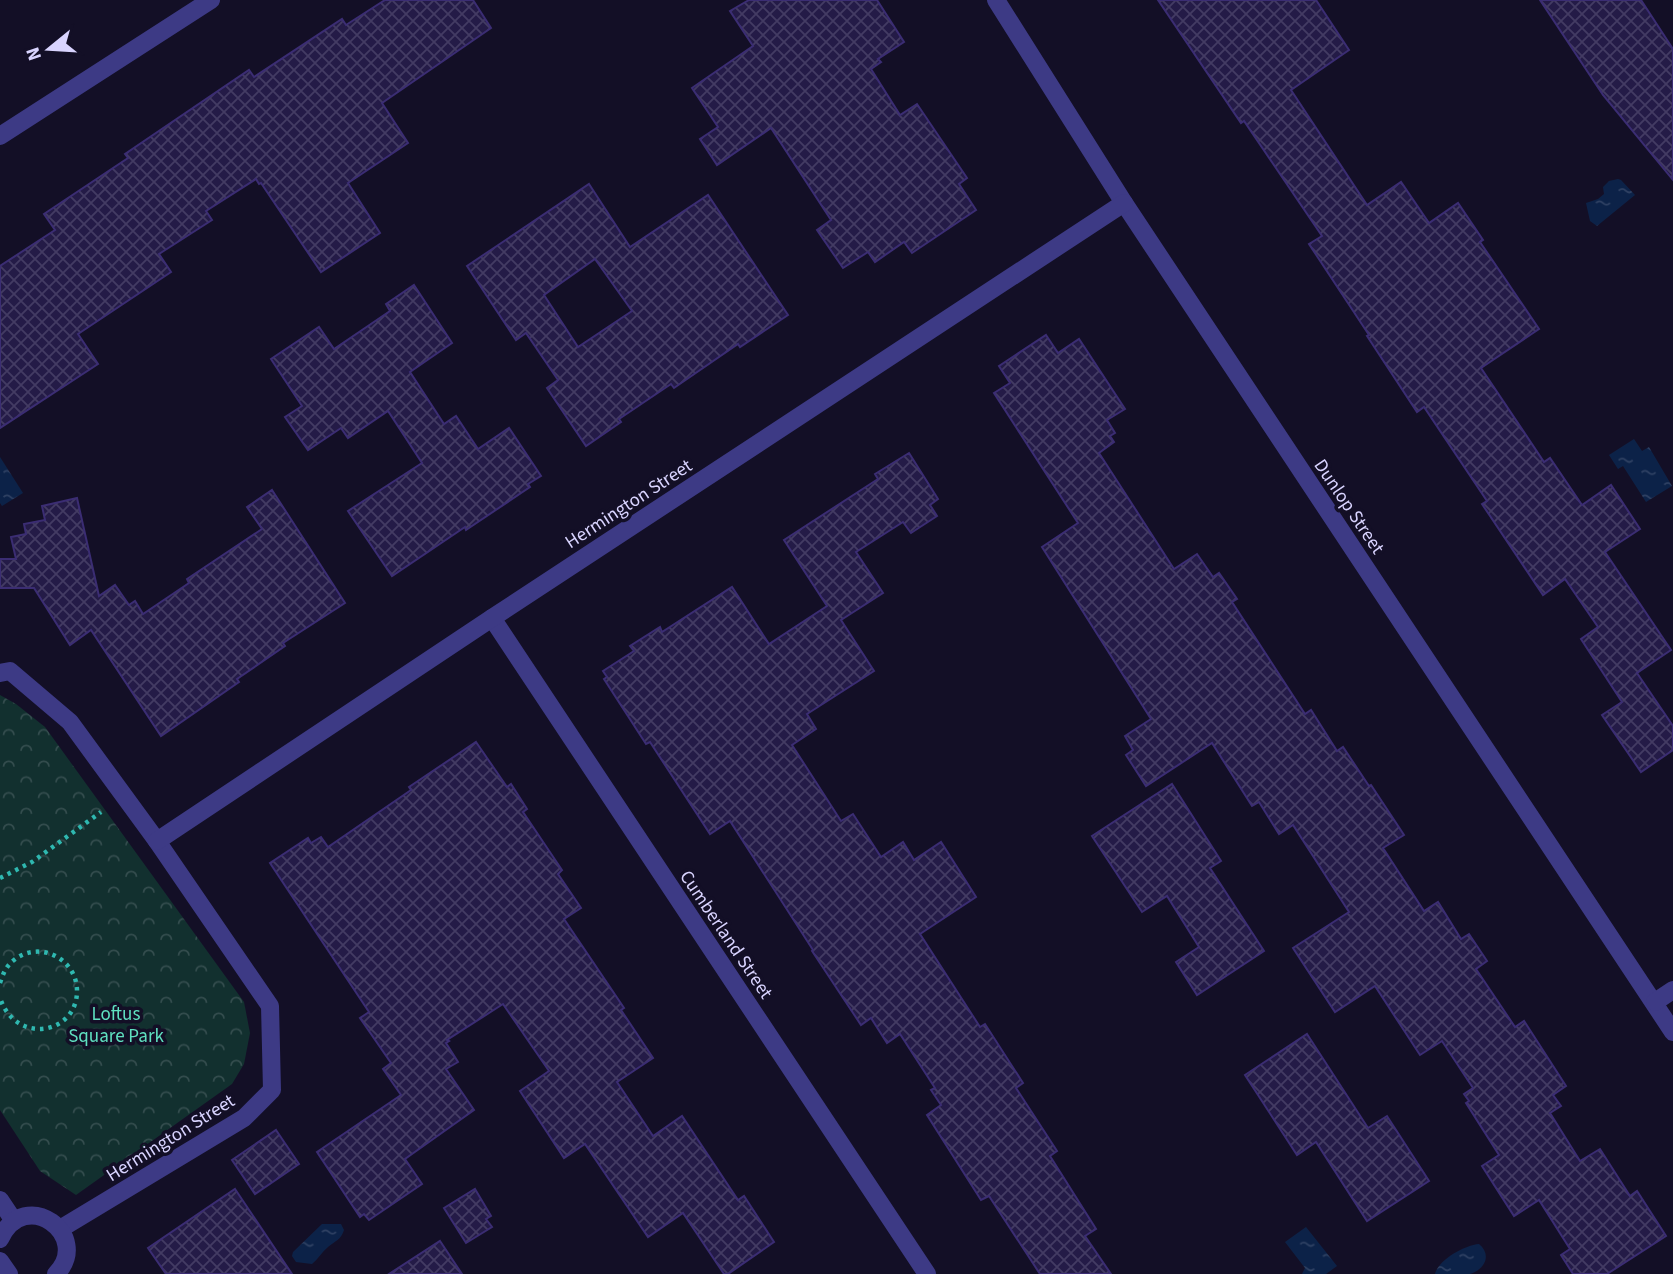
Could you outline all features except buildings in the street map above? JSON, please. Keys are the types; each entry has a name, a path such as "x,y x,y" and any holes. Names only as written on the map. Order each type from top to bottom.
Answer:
{"street":[{"path":"0,136 211,0"},
{"name":"Dunlop Street","path":"996,0 1124,203 1673,1032"},
{"name":"Hermington Street","path":"158,841 1124,203"},
{"name":"Cumberland Street","path":"492,618 927,1274"},
{"name":"Hermington Street","path":"0,673 10,671 70,722 158,841 270,1006 272,1090 244,1118 60,1229"},
{"path":"1655,1002 1673,990"},
{"path":"0,1200 14,1221"},
{"path":"0,1239 5,1228 23,1217 44,1217 52,1222 60,1229 65,1239 66,1250 65,1260 56,1274"}],"path":[{"path":"0,878 33,862 123,795"},
{"path":"0,980 12,961 23,954 47,952 60,957 69,967 75,978 77,991 68,1016 46,1029 32,1029 20,1025 10,1017 0,998"}],"green space":[{"name":"Loftus Square Park","path":"0,695 45,727 244,1002 250,1033 244,1064 232,1084 76,1195 40,1171 0,1110"}],"water":[{"path":"1618,179 1635,195 1597,226 1590,221 1586,203 1598,199 1604,194 1603,187 1609,181"},
{"path":"1634,439 1642,451 1649,447 1672,486 1646,502 1623,466 1618,469 1609,455"},
{"path":"0,457 23,493 2,506 0,503"},
{"path":"322,1224 341,1224 344,1230 312,1264 296,1262 292,1256 293,1252"},
{"path":"1306,1227 1337,1266 1326,1274 1302,1274 1305,1268 1285,1242"},
{"path":"1479,1244 1486,1257 1480,1269 1470,1274 1435,1274 1441,1264 1453,1254"}]}
